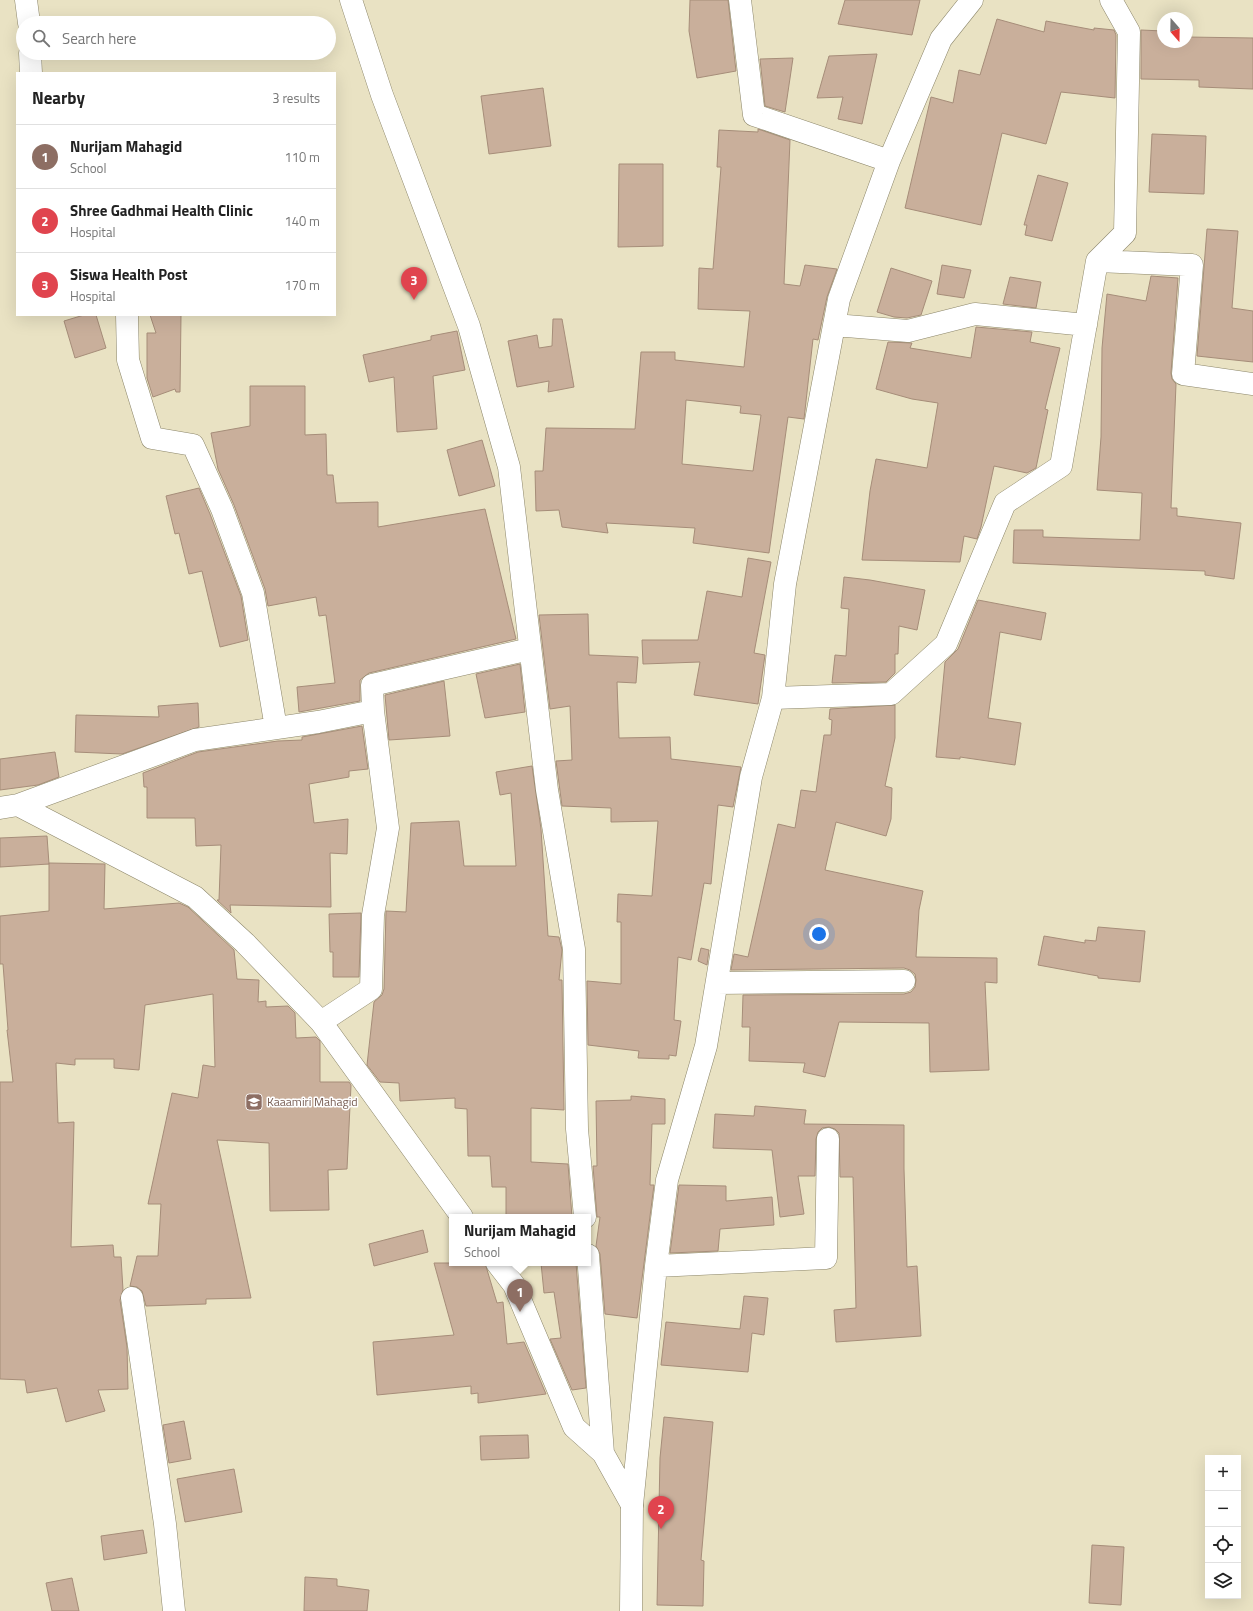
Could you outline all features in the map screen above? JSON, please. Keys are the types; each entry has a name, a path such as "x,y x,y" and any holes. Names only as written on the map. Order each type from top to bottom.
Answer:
{"street":[{"path":"26,0 28,16"},
{"path":"351,0 382,95 469,326 509,467 546,790 574,949 577,1129 585,1214"},
{"path":"740,0 754,115 889,161"},
{"path":"631,1611 632,1505 656,1266 667,1180 706,1046 751,777 773,698 785,584 839,299 889,161 941,39 972,0"},
{"path":"773,698 891,694 946,644 1005,503 1061,466 1098,261 1125,233 1128,32 1111,0"},
{"path":"30,60 31,72"},
{"path":"1098,261 1192,265 1183,374 1253,384"},
{"path":"834,325 908,331 975,314 1086,325"},
{"path":"127,316 128,360 152,438 193,445 222,509 253,593 276,728"},
{"path":"321,1022 372,989 373,915 388,828 373,711 372,685 530,649"},
{"path":"9,806 195,740 373,711"},
{"path":"9,806 195,897 245,943 321,1022 460,1214"},
{"path":"717,983 904,980"},
{"path":"656,1266 826,1258 828,1139"},
{"path":"499,1266 514,1285 574,1427 603,1453 632,1505"},
{"path":"589,1266 603,1453"},
{"path":"132,1298 165,1524 174,1611"}],"building":[{"path":"690,0 728,0 736,71 697,78 689,31"},
{"path":"845,0 920,0 912,35 838,24"},
{"path":"997,19 1044,32 1046,21 1094,30 1094,28 1114,30 1116,35 1115,98 1061,92 1046,144 1002,133 981,225 905,208 931,97 953,103 959,70 980,75"},
{"path":"1141,30 1157,31 1157,48 1193,48 1193,37 1253,38 1253,89 1199,87 1199,80 1141,79"},
{"path":"877,54 862,124 838,119 843,97 817,98 829,56"},
{"path":"793,58 785,112 765,106 760,59"},
{"path":"543,88 551,146 489,154 481,96"},
{"path":"758,129 790,140 784,284 800,286 805,265 837,269 827,297 818,340 813,339 804,419 788,417 769,553 693,543 695,528 606,523 608,533 562,527 559,510 536,511 535,471 543,471 546,428 635,429 641,352 675,352 675,360 744,367 750,311 698,309 699,268 713,269 721,167 717,167 719,130 758,132","holes":["686,400 741,406 740,413 761,415 753,471 682,464"]},
{"path":"1152,134 1206,136 1204,194 1149,192"},
{"path":"619,164 663,164 663,246 618,247"},
{"path":"1038,175 1068,183 1052,241 1025,235 1027,225 1024,225"},
{"path":"1207,229 1238,231 1232,308 1253,311 1253,362 1197,356"},
{"path":"942,265 971,270 964,298 937,294"},
{"path":"891,268 932,281 921,315 907,318 894,317 877,312"},
{"path":"1151,276 1178,278 1171,373 1172,379 1176,384 1171,508 1177,508 1177,516 1241,523 1234,579 1205,575 1205,571 1013,563 1014,530 1043,530 1043,537 1140,540 1142,493 1097,490 1101,437 1102,348 1107,294 1146,301"},
{"path":"1010,277 1041,282 1036,308 1003,304"},
{"path":"81,316 96,316 106,348 75,358 64,321"},
{"path":"150,316 181,316 180,392 176,392 175,389 153,397 147,378 147,333 156,333"},
{"path":"553,319 562,319 574,387 548,392 549,381 517,387 508,341 537,335 539,348 552,346"},
{"path":"976,327 1032,332 1030,342 1060,348 1045,409 1048,410 1036,468 1027,473 994,466 977,539 964,536 960,562 862,560 870,491 876,459 927,468 938,403 912,399 876,389 888,342 912,343 910,348 971,358"},
{"path":"457,331 465,370 433,376 437,429 397,432 394,377 369,382 363,355 431,340 431,336"},
{"path":"250,386 305,386 305,435 326,434 327,475 333,475 336,503 378,502 378,527 485,509 516,639 369,673 360,680 360,701 299,712 297,687 335,683 326,615 319,616 316,597 268,606 265,589 234,505 218,469 211,433 250,426"},
{"path":"482,440 495,486 459,496 447,450"},
{"path":"199,488 241,596 248,640 220,647 202,571 189,574 179,533 175,534 166,496"},
{"path":"748,558 771,562 754,653 765,655 758,704 694,695 700,662 643,664 642,640 698,640 707,591 742,597"},
{"path":"844,577 925,590 917,630 899,626 898,654 895,654 895,673 886,682 832,683 835,655 846,656 849,609 841,608"},
{"path":"978,600 1046,613 1041,640 1000,632 988,718 1021,723 1015,765 960,757 960,759 936,757 945,662 958,649"},
{"path":"588,614 589,655 638,657 636,683 617,682 619,738 670,737 671,759 741,767 733,807 718,805 711,884 704,883 691,960 678,957 674,1020 681,1021 676,1056 669,1055 669,1059 638,1058 639,1051 588,1045 587,981 621,984 621,922 617,922 618,894 652,896 658,821 611,822 611,808 562,806 556,761 572,760 570,706 550,709 539,615"},
{"path":"520,664 525,712 485,718 476,674"},
{"path":"444,681 450,736 389,740 385,695"},
{"path":"198,703 199,727 122,754 75,752 76,715 159,717 158,706"},
{"path":"895,705 895,738 885,786 892,788 891,819 886,836 836,822 825,870 923,891 919,910 916,957 997,958 997,983 985,982 989,1070 930,1072 929,1023 839,1022 825,1077 803,1072 805,1063 749,1061 750,1027 742,1027 743,995 904,994 911,992 915,987 915,974 904,968 731,970 734,954 748,957 778,824 795,828 801,790 816,792 824,735 831,735 832,720 829,719 830,709"},
{"path":"362,726 368,769 349,771 349,777 309,784 314,823 348,819 347,854 330,853 331,907 230,905 231,913 217,900 219,900 221,845 196,846 195,818 147,818 147,787 144,787 143,773 198,752 278,741 302,740 302,737"},
{"path":"55,752 59,777 38,785 0,790 0,759"},
{"path":"532,766 541,829 548,936 559,937 562,950 559,980 562,980 564,1110 531,1108 531,1162 568,1164 572,1214 506,1214 506,1187 492,1187 490,1156 468,1156 467,1109 455,1108 455,1098 400,1101 399,1083 380,1082 367,1065 374,1002 382,995 384,989 386,911 406,912 411,823 459,821 464,866 516,866 511,793 500,795 496,772"},
{"path":"47,836 49,864 0,867 0,838"},
{"path":"49,863 105,864 104,909 179,903 188,907 234,950 237,979 259,980 258,1002 266,1001 266,1007 288,1006 295,1013 296,1038 316,1037 320,1041 320,1082 349,1082 351,1085 347,1169 328,1170 329,1210 270,1211 269,1143 217,1140 251,1298 206,1299 206,1304 146,1306 142,1291 137,1287 130,1286 137,1256 158,1256 161,1204 148,1204 172,1093 198,1098 203,1065 215,1067 213,994 145,1005 139,1070 114,1068 114,1059 75,1059 75,1065 56,1063 58,1123 74,1122 71,1247 113,1245 114,1257 121,1257 123,1290 120,1300 127,1347 128,1389 98,1390 105,1411 66,1422 57,1388 27,1393 25,1380 0,1379 0,1082 13,1082 7,1030 3,964 0,964 0,916 49,911"},
{"path":"361,913 359,977 333,977 333,952 330,952 329,914"},
{"path":"1098,927 1145,931 1140,982 1098,978 1098,976 1038,965 1044,936 1085,943 1085,940 1096,941"},
{"path":"701,948 709,950 707,965 698,961"},
{"path":"631,1096 665,1099 665,1124 652,1124 650,1185 654,1185 637,1318 605,1314 600,1254 596,1246 600,1217 597,1217 593,1166 597,1166 596,1101 631,1100"},
{"path":"755,1106 806,1110 804,1124 904,1125 907,1267 917,1266 921,1336 836,1342 834,1310 856,1308 853,1177 840,1177 839,1133 835,1129 829,1127 822,1128 818,1132 816,1139 815,1176 798,1176 804,1214 780,1217 772,1150 713,1148 715,1114 754,1116"},
{"path":"679,1185 726,1186 726,1201 772,1197 774,1225 720,1229 718,1251 670,1253"},
{"path":"423,1230 428,1252 374,1266 369,1244"},
{"path":"434,1263 449,1263 449,1266 486,1266 497,1303 503,1302 507,1344 524,1342 546,1394 478,1403 478,1393 471,1394 471,1386 377,1395 373,1342 454,1335"},
{"path":"541,1266 576,1266 586,1388 572,1390 550,1339 561,1338 554,1292 544,1293"},
{"path":"744,1296 768,1298 764,1335 752,1333 748,1372 661,1365 666,1322 740,1329"},
{"path":"664,1417 713,1422 701,1560 704,1561 703,1606 657,1605 660,1458"},
{"path":"184,1421 191,1459 169,1463 163,1425"},
{"path":"528,1435 529,1458 481,1460 480,1436"},
{"path":"234,1469 242,1512 185,1522 177,1479"},
{"path":"143,1530 147,1553 104,1560 101,1536"},
{"path":"1092,1545 1124,1547 1121,1605 1089,1603"},
{"path":"305,1577 337,1579 337,1586 369,1590 367,1611 304,1611"},
{"path":"72,1578 79,1611 52,1611 46,1583"}],"place":[{"name":"Siswa Health Post","path":"414,300"},
{"name":"Kaaamiri Mahagid","path":"254,1102"},
{"name":"Nurijam Mahagid","path":"520,1312"},
{"name":"Shree Gadhmai Health Clinic","path":"661,1529"}]}
